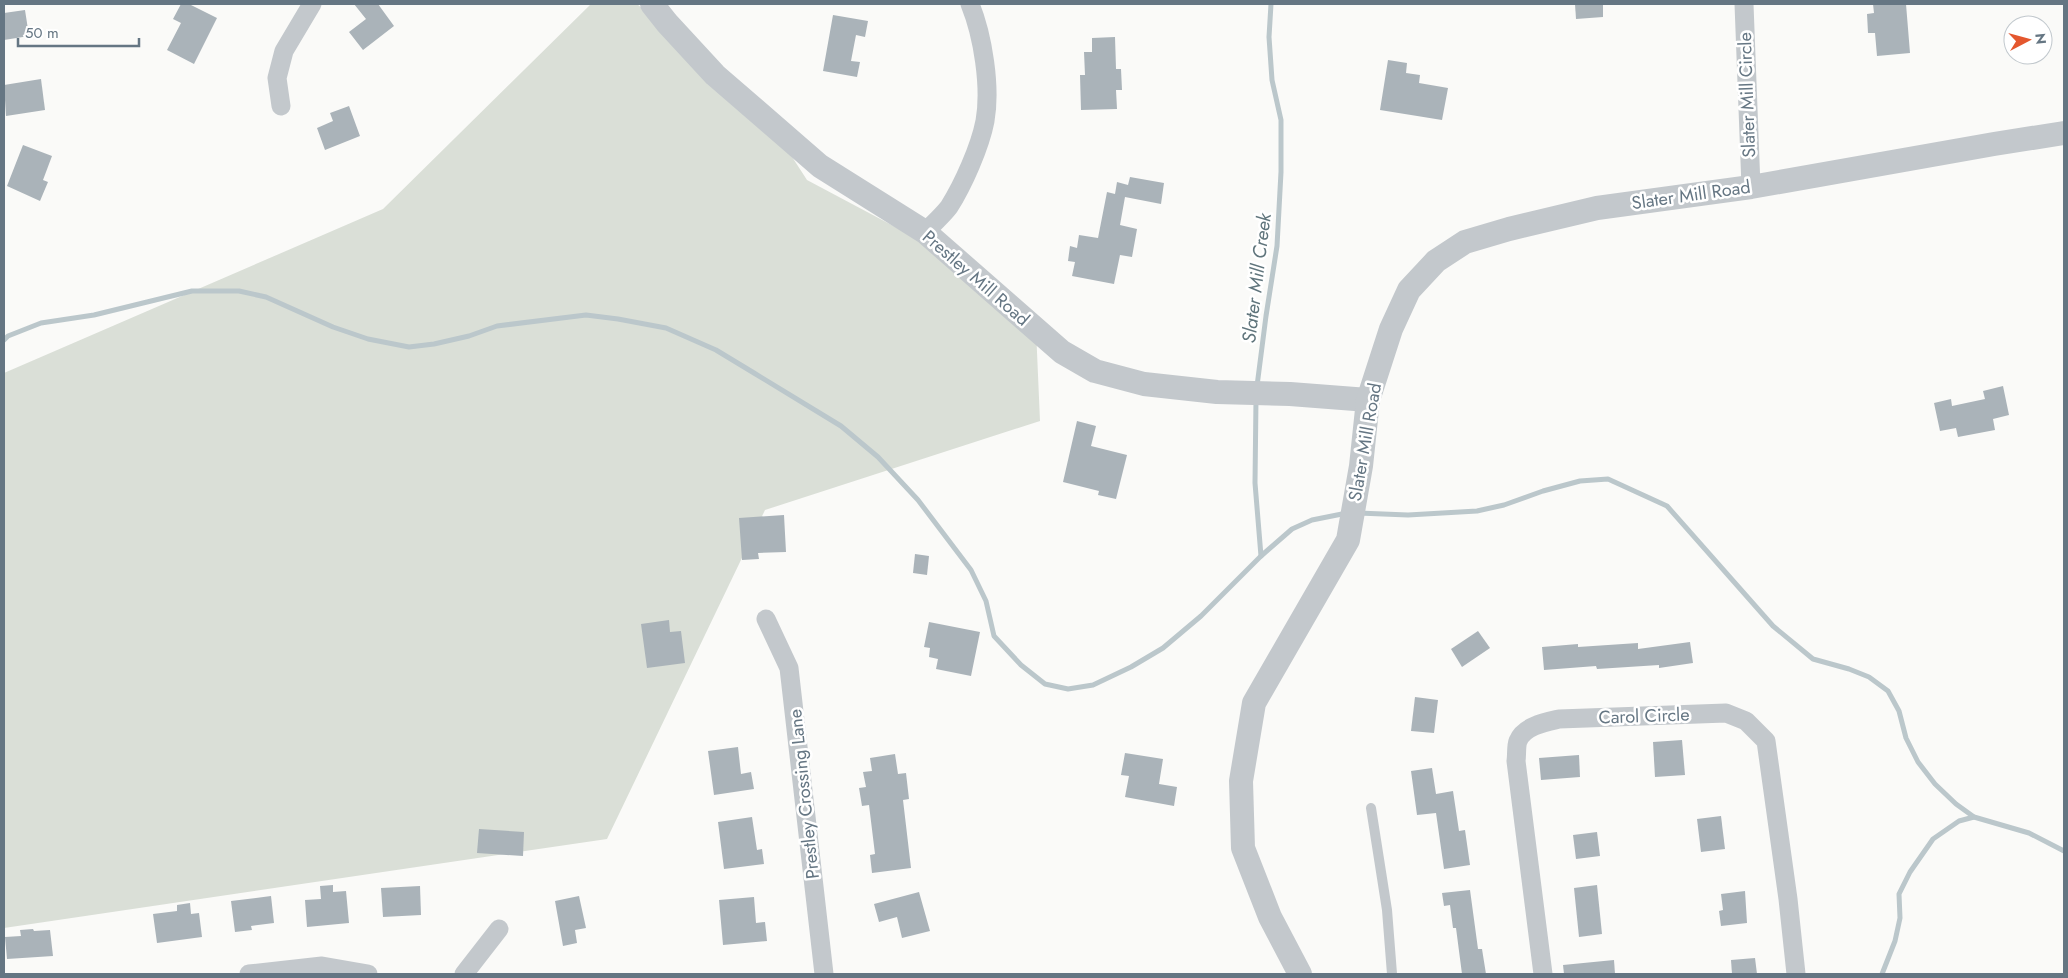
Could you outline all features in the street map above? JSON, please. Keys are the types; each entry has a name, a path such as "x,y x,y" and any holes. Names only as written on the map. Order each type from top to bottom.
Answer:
{"street":[{"path":"281,106 278,78 284,51 312,4"},
{"name":"Prestley Mill Road","path":"652,4 715,75 820,166 925,232 1062,352 1095,371 1144,384 1217,392 1290,394 1368,400"},
{"path":"925,232 948,207 969,169 984,121 986,91 983,56 976,19 970,4"},
{"name":"Slater Mill Circle","path":"1744,4 1751,187"},
{"name":"Slater Mill Road","path":"1300,974 1270,917 1243,848 1241,781 1254,703 1348,540 1361,466 1368,400 1391,329 1409,290 1436,261 1465,242 1509,229 1597,208 1751,187 2064,133"},
{"name":"Prestley Crossing Lane","path":"766,619 790,668 824,974"},
{"name":"Carol Circle","path":"1542,974 1516,761 1518,741 1527,731 1534,727 1560,719 1726,713 1746,721 1766,741 1788,899 1796,974"},
{"path":"464,974 499,929"},
{"path":"249,974 322,966 368,974"}],"lane":[{"path":"1371,808 1387,910 1392,974"}],"shaded area":[{"path":"591,4 637,4 763,112 807,180 933,247 1036,329 1040,421 765,510 607,839 4,928 4,373 383,209"}],"building":[{"path":"181,4 189,4 217,18 194,64 167,50 181,23 173,19"},
{"path":"354,4 378,4 394,26 363,50 349,32 366,19"},
{"path":"1575,4 1603,4 1603,17 1576,19"},
{"path":"1873,4 1906,4 1910,53 1877,56 1875,33 1868,33 1867,14 1874,13"},
{"path":"25,10 29,36 4,40 4,13"},
{"path":"833,15 868,21 865,37 856,35 851,61 860,62 857,77 823,71"},
{"path":"1115,37 1116,69 1121,69 1122,90 1116,90 1117,109 1081,110 1080,75 1085,75 1084,52 1092,52 1092,38"},
{"path":"1388,60 1407,63 1406,73 1420,75 1419,83 1448,88 1442,120 1380,110"},
{"path":"41,79 45,110 6,116 4,85"},
{"path":"349,106 360,136 325,150 317,128 333,121 330,113"},
{"path":"23,145 52,156 43,180 48,182 40,201 7,186"},
{"path":"1130,177 1164,183 1161,204 1125,197 1120,225 1137,229 1132,257 1120,255 1114,284 1072,276 1075,262 1068,261 1070,246 1077,248 1079,235 1098,238 1107,192 1115,194 1117,182 1128,185"},
{"path":"2003,386 2009,415 1993,419 1995,430 1958,437 1956,428 1940,431 1934,403 1951,399 1952,406 1985,399 1983,391"},
{"path":"1077,421 1096,426 1091,446 1127,455 1116,499 1098,495 1099,491 1063,482"},
{"path":"784,515 786,552 758,553 759,559 742,560 739,518"},
{"path":"915,554 929,556 927,575 913,573"},
{"path":"669,620 670,632 681,631 685,663 647,668 641,624"},
{"path":"929,622 980,632 971,676 936,669 938,659 929,657 930,648 924,647"},
{"path":"1478,631 1490,648 1462,667 1451,649"},
{"path":"1690,642 1693,663 1659,668 1659,665 1597,669 1596,666 1544,670 1542,647 1638,643 1638,649"},
{"path":"1415,697 1438,700 1434,733 1411,731"},
{"path":"1682,740 1685,775 1655,777 1653,742"},
{"path":"738,747 741,774 751,772 754,789 714,795 708,751"},
{"path":"1125,753 1163,759 1159,784 1177,787 1174,806 1125,797 1129,776 1121,775"},
{"path":"895,754 898,774 906,773 909,799 903,800 911,868 872,873 870,855 875,854 869,805 862,806 859,788 866,787 863,772 872,771 870,758"},
{"path":"1579,755 1580,777 1541,780 1539,758"},
{"path":"1432,768 1436,794 1453,791 1459,831 1465,830 1470,865 1444,869 1436,813 1417,815 1411,771"},
{"path":"1721,816 1725,849 1701,852 1697,819"},
{"path":"752,817 757,850 762,849 764,864 724,869 718,822"},
{"path":"479,829 524,832 523,856 477,853"},
{"path":"1597,832 1600,856 1576,859 1573,835"},
{"path":"333,885 333,892 346,891 349,923 307,927 305,900 321,899 320,886"},
{"path":"1597,885 1602,934 1579,937 1574,888"},
{"path":"420,886 421,915 383,917 381,888"},
{"path":"1470,890 1478,949 1482,949 1486,974 1462,974 1456,928 1453,928 1450,905 1444,906 1442,893"},
{"path":"1745,891 1747,923 1721,926 1719,911 1723,910 1721,894"},
{"path":"919,892 930,931 902,938 897,917 879,922 874,904"},
{"path":"271,896 274,923 251,926 252,930 235,932 231,901"},
{"path":"579,896 586,928 575,930 577,943 563,946 555,901"},
{"path":"754,897 756,923 765,922 767,941 723,945 719,900"},
{"path":"190,903 191,914 199,913 202,937 157,943 153,914 177,911 177,905"},
{"path":"33,929 34,931 50,930 53,956 7,959 5,937 21,936 20,930"},
{"path":"1755,958 1757,974 1732,974 1731,960"},
{"path":"1614,960 1615,974 1564,974 1563,965"}],"waterway":[{"name":"Slater Mill Creek","path":"1257,386 1277,246 1281,172 1281,120 1272,80 1269,37 1271,4"},
{"path":"4,340 8,336 41,323 94,315 192,291 239,291 266,297 333,327 368,339 409,347 434,344 469,336 497,326 586,315 666,328 716,350 754,373 841,426 878,457 918,500 971,570 986,601 994,636 1021,665 1045,684 1068,689 1093,685 1131,667 1163,648 1201,616 1261,556 1292,529 1312,520 1347,513"},
{"name":"Slater Mill Creek","path":"1256,399 1255,483 1261,556"},
{"path":"1358,513 1408,515 1477,511 1504,505 1543,491 1580,481 1608,479 1667,506 1773,626 1813,659 1869,677 1888,691 1899,711 1906,738 1918,762 1935,784 1956,804 1974,817 2029,833 2064,851"},
{"path":"1882,974 1895,941 1900,918 1899,894 1910,872 1933,839 1959,821 1974,817"}]}
